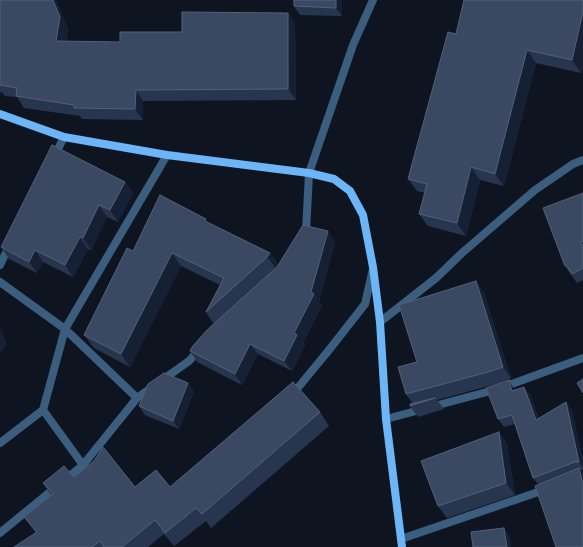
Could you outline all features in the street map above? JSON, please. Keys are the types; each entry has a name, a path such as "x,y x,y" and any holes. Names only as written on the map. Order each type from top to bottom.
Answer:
{"main road":[{"path":"0,114 64,137 167,154 309,173 334,179 350,192 363,215 373,267 380,322 386,419 402,543"}],"street":[{"path":"299,244 306,232 309,173 353,45 373,0"},
{"path":"50,165 64,137"},
{"path":"0,443 43,410 65,329 167,154"},
{"path":"380,322 436,278 462,253 535,190 573,164 583,160"},
{"path":"0,265 14,236"},
{"path":"285,404 365,304 373,267"},
{"path":"0,282 65,329 137,398"},
{"path":"0,533 83,465 137,398 189,361 207,342"},
{"path":"386,419 498,389 583,358"},
{"path":"43,410 83,465"},
{"path":"402,543 554,487"}],"building":[{"path":"0,0 53,0 60,17 56,41 120,42 120,32 182,32 182,12 288,13 288,89 136,90 135,109 74,108 74,105 16,96 17,88 0,85"},
{"path":"294,0 336,0 336,8 294,6"},
{"path":"464,0 583,0 583,12 572,60 527,50 495,174 471,167 457,223 419,214 427,184 408,179 448,32 456,34"},
{"path":"52,145 125,182 110,210 99,205 83,238 80,237 65,265 35,250 29,262 1,247"},
{"path":"583,193 583,241 580,242 583,247 583,268 572,274 566,265 565,266 543,208"},
{"path":"160,195 206,219 205,221 270,253 206,312 224,278 172,253 121,354 84,335 127,248 133,251"},
{"path":"303,225 328,231 311,292 314,294 294,333 297,335 284,361 250,344 235,374 190,351 207,330 277,267"},
{"path":"476,281 503,367 406,394 398,367 417,362 399,305"},
{"path":"164,373 188,383 173,421 139,406 148,384"},
{"path":"583,379 583,393 577,383"},
{"path":"509,380 512,391 524,387 536,420 566,402 579,462 575,462 533,478 512,415 498,419 486,388"},
{"path":"293,382 320,412 202,514 196,508 165,533 155,520 122,547 104,547 100,541 92,547 14,547 37,532 24,517 53,494 43,483 64,466 74,477 94,461 103,447 135,487 156,470 170,487"},
{"path":"435,398 410,406 410,404"},
{"path":"499,432 506,483 438,506 421,461"},
{"path":"579,468 583,484 583,547 556,547 535,486"},
{"path":"504,528 507,547 473,547 471,532"}]}
